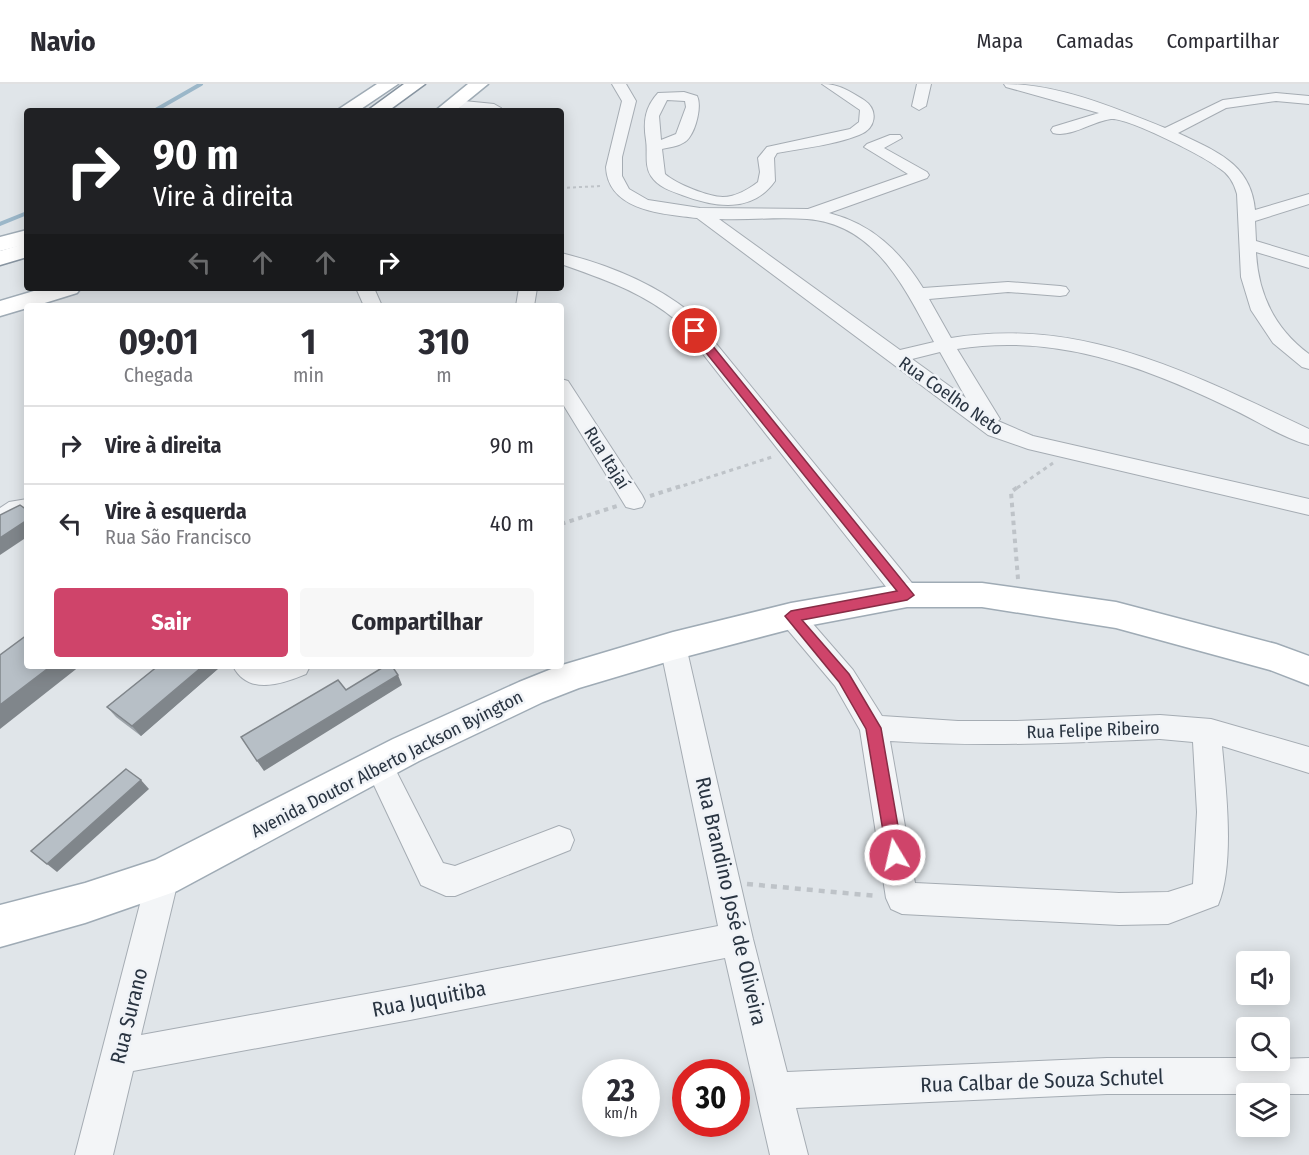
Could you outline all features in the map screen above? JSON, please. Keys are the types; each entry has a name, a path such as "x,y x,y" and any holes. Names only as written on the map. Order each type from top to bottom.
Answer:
{"main road":[{"path":"350,108 389,84"},
{"path":"380,108 416,84"},
{"path":"401,108 433,84"},
{"path":"449,108 481,84"},
{"path":"0,244 24,238"},
{"path":"0,258 24,251"},
{"path":"0,270 24,262"},
{"path":"0,309 59,291"},
{"name":"Avenida Doutor Alberto Jackson Byington","path":"0,926 85,903 163,878 378,764 531,692 572,676 674,646 791,616 907,595 982,595 1116,615 1276,658 1309,671"}],"street":[{"path":"481,84 494,108"},
{"path":"620,84 628,101 615,157 614,175 621,191 638,203 703,215 809,214 842,222 875,241 895,261 917,294 996,430"},
{"path":"654,146 659,178 718,201 730,201 754,191 766,182 768,177 766,158 772,150 861,129 867,118 866,108 829,84"},
{"path":"919,106 924,84"},
{"path":"1011,84 1056,94 1114,113 1204,152 1232,169 1240,179 1246,197 1247,244 1253,291 1262,315 1275,336 1309,363"},
{"path":"1164,134 1223,104 1276,97 1309,100"},
{"path":"1058,130 1114,113"},
{"path":"809,214 921,176 872,148 895,138"},
{"path":"621,191 644,192 667,183"},
{"path":"1248,218 1309,199"},
{"name":"Rua Coelho Neto","path":"703,215 996,430 1028,442 1309,507"},
{"path":"1247,244 1309,263"},
{"path":"905,252 925,285 917,294"},
{"path":"564,259 639,287 671,305 684,317 907,595"},
{"path":"917,294 1008,287 1060,291"},
{"path":"895,357 944,344 1012,338 1096,348 1180,377 1309,438"},
{"name":"Rua Itajaí","path":"564,390 634,501"},
{"path":"0,519 17,508 24,507"},
{"path":"791,616 844,678 874,728 902,898 1119,909 1168,908 1208,894 1212,863 1212,793 1206,731"},
{"name":"Rua Brandino José de Oliveira","path":"674,646 737,939 789,1155"},
{"path":"248,669 260,675 287,669"},
{"name":"Rua Felipe Ribeiro","path":"874,728 1017,733 1160,727 1206,731 1309,759"},
{"path":"378,764 432,874 439,879 455,881 559,840"},
{"name":"Rua Surano","path":"94,1155 163,878"},
{"name":"Rua Juquitiba","path":"120,1056 410,1003 737,939"},
{"name":"Rua Calbar de Souza Schutel","path":"775,1091 1107,1076 1309,1076"}],"path":[{"path":"564,188 621,191"},
{"path":"564,523 790,451"},
{"path":"1020,600 1011,492 1071,451"},
{"path":"725,882 902,898"}],"building":[{"path":"20,505 24,508 24,522 0,538 0,515"},
{"path":"24,637 24,669 47,669 0,705 0,655"},
{"path":"154,669 199,669 132,726 107,707"},
{"path":"380,669 394,669 398,675 257,761 241,737 338,680 346,690"},
{"path":"126,769 141,780 47,864 31,851"}],"waterway":[{"path":"159,108 201,84"},
{"path":"0,224 24,214"}],"route":[{"path":"695,331 907,595 791,616 844,678 874,728 895,855"}]}
